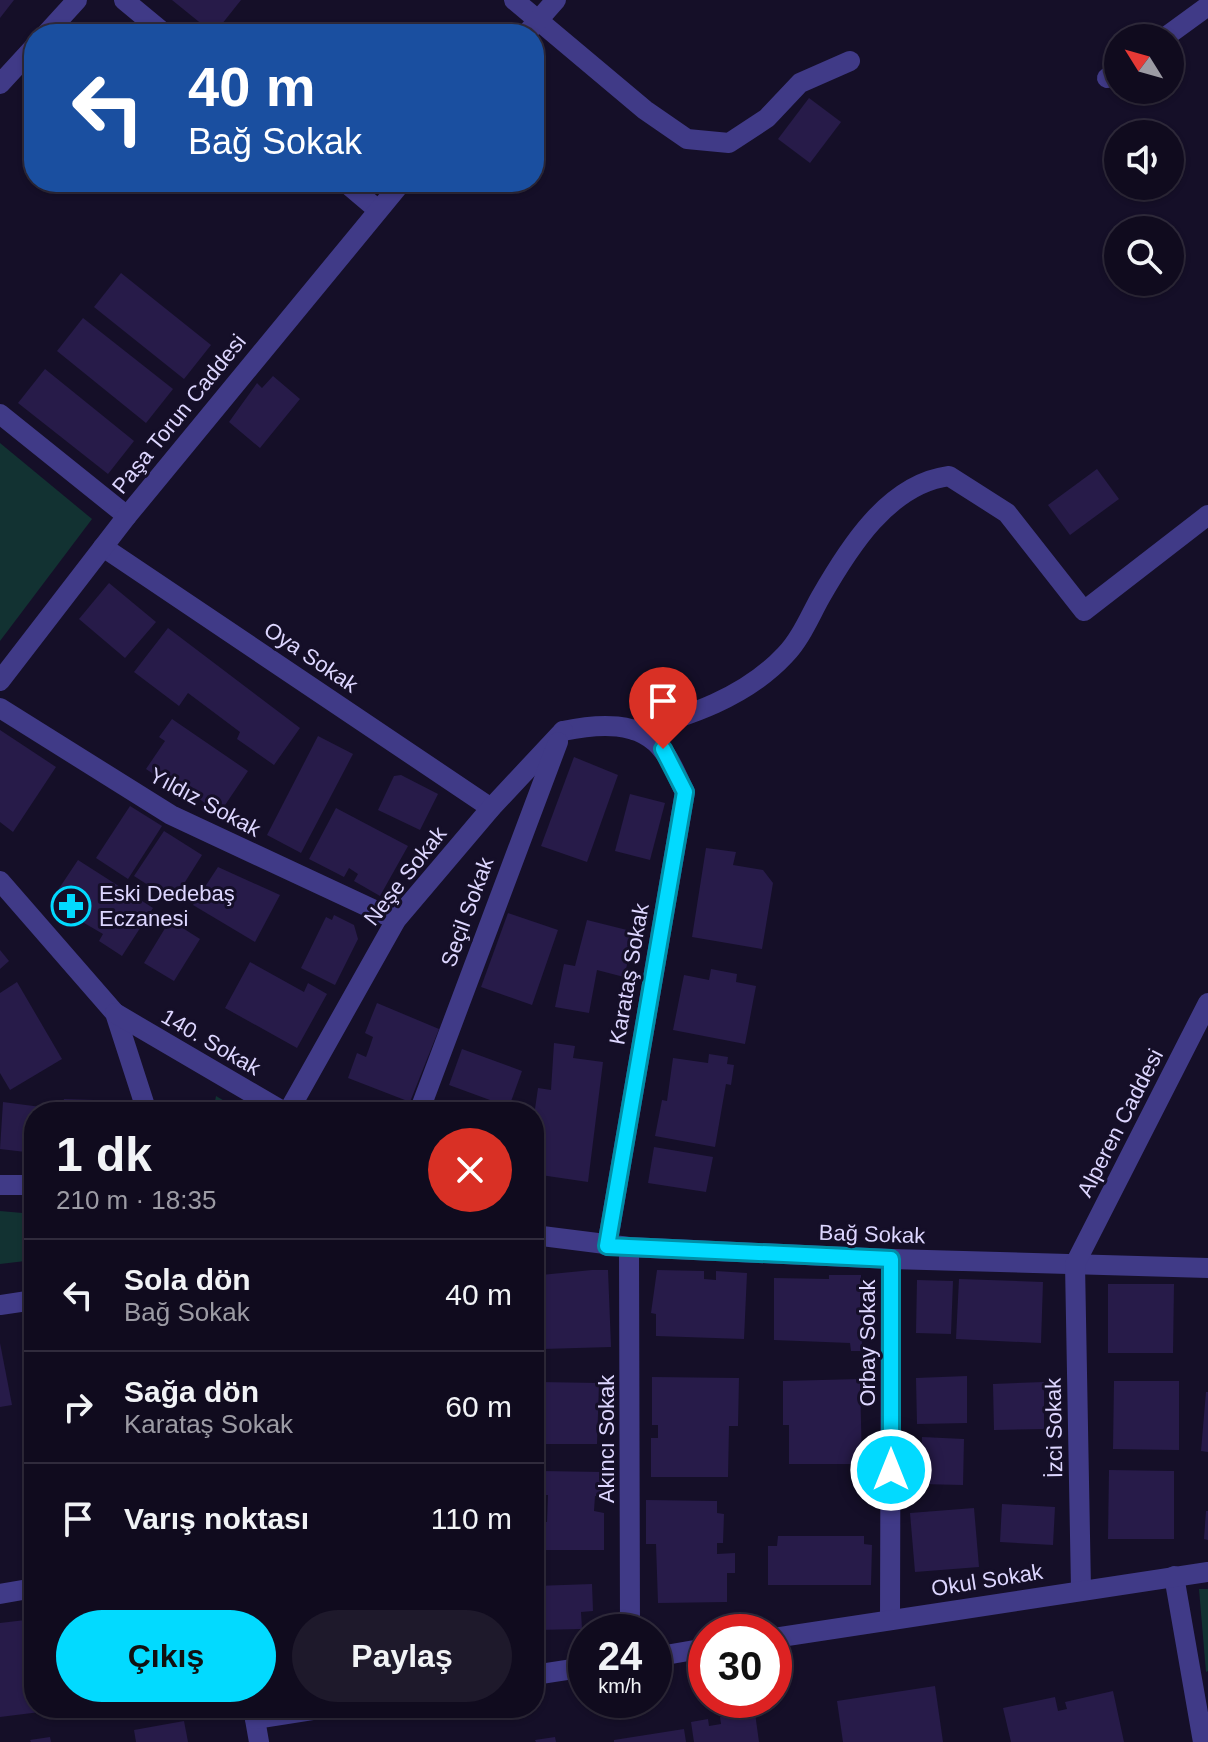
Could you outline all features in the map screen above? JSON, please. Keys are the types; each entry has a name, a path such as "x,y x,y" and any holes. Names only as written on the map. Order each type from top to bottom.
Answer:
{"street":[{"path":"55,24 77,0"},
{"path":"124,0 153,24"},
{"path":"514,0 530,24"},
{"path":"535,24 556,0"},
{"path":"1183,24 1208,6"},
{"path":"544,36 687,139 729,143 767,118 800,83 850,61"},
{"path":"0,84 24,58"},
{"path":"357,192 378,210"},
{"name":"Paşa Torun Caddesi","path":"0,681 127,516 393,192"},
{"path":"0,414 127,516"},
{"path":"563,731 600,724 634,730 698,711 735,693 786,655 836,570 873,521 905,492 933,478 949,476 1007,513 1084,611 1208,515"},
{"name":"Oya Sokak","path":"103,547 491,808"},
{"name":"Yıldız Sokak","path":"0,708 171,815 396,920"},
{"name":"Karataş Sokak","path":"607,1246 685,792 663,749 634,730"},
{"name":"Neşe Sokak","path":"292,1102 396,920 491,808 563,731"},
{"name":"Seçil Sokak","path":"423,1102 563,731"},
{"path":"0,881 115,1013 144,1102"},
{"name":"Alperen Caddesi","path":"1075,1264 1208,1003"},
{"name":"140. Sokak","path":"115,1013 269,1102"},
{"path":"0,1185 24,1185"},
{"name":"Bağ Sokak","path":"544,1237 607,1246 891,1259 1208,1268"},
{"name":"Akıncı Sokak","path":"629,1247 630,1614"},
{"name":"Orbay Sokak","path":"890,1620 891,1259"},
{"name":"İzci Sokak","path":"1075,1264 1081,1590"},
{"path":"0,1305 24,1301"},
{"name":"Okul Sokak","path":"792,1635 1208,1572"},
{"path":"1174,1576 1201,1694 1203,1742"},
{"path":"0,1594 24,1590"},
{"path":"544,1673 568,1670"},
{"path":"255,1718 259,1742"}],"green space":[{"path":"0,443 92,519 0,641"},
{"path":"0,1211 24,1213 24,1261 0,1264"},
{"path":"1199,1589 1208,1589 1206,1672"}],"building":[{"path":"0,0 14,0 0,18"},
{"path":"172,0 241,0 222,24 202,24"},
{"path":"809,98 841,122 810,163 778,139"},
{"path":"121,273 211,345 184,379 94,307"},
{"path":"83,318 173,389 146,423 57,351"},
{"path":"45,369 134,441 108,474 18,403"},
{"path":"273,376 300,399 260,448 229,422 257,383 262,388"},
{"path":"1097,469 1119,499 1070,535 1048,505"},
{"path":"109,583 156,622 125,658 79,619"},
{"path":"168,628 300,728 274,765 237,739 240,732 188,693 179,706 134,672"},
{"path":"172,719 248,771 219,814 188,790 185,795 146,769 165,741 159,737"},
{"path":"0,730 56,767 13,832 0,822"},
{"path":"318,736 353,754 301,853 267,835"},
{"path":"574,757 618,775 587,862 541,846"},
{"path":"401,775 438,794 420,830 378,810 394,776"},
{"path":"630,794 665,803 650,860 615,851"},
{"path":"130,806 162,826 128,879 96,858"},
{"path":"336,808 408,846 380,896 354,881 358,874 349,868 344,877 309,859"},
{"path":"164,831 202,855 173,901 134,876"},
{"path":"706,848 736,852 733,865 763,870 773,883 762,949 692,937"},
{"path":"78,860 153,908 122,956 99,941 103,934 67,913 71,907 54,896"},
{"path":"218,867 280,895 255,942 193,905"},
{"path":"508,913 558,930 532,1005 481,987"},
{"path":"334,915 354,925 358,939 335,985 301,968 326,917 332,920"},
{"path":"170,920 200,939 174,981 144,963"},
{"path":"587,920 635,932 624,977 597,970 589,1013 555,1007 564,964 575,966"},
{"path":"0,950 9,961 0,969"},
{"path":"250,962 304,992 308,983 327,994 297,1048 225,1008"},
{"path":"711,969 737,974 736,982 756,986 745,1044 673,1030 684,975 709,980"},
{"path":"17,982 62,1059 10,1090 0,1073 0,993"},
{"path":"377,1003 439,1029 410,1102 348,1078 357,1053 366,1057 373,1037 365,1033"},
{"path":"554,1043 575,1046 573,1058 603,1062 588,1182 544,1175 544,1102 536,1102 538,1088 551,1090"},
{"path":"462,1049 522,1071 511,1102 495,1102 449,1085"},
{"path":"709,1054 728,1057 727,1064 734,1065 731,1085 726,1084 715,1147 655,1136 662,1100 667,1101 673,1058 708,1063"},
{"path":"64,1099 94,1100 94,1102 63,1102"},
{"path":"3,1102 24,1105 24,1152 0,1149"},
{"path":"654,1147 713,1157 706,1192 648,1183"},
{"path":"608,1270 611,1347 544,1349 544,1275"},
{"path":"657,1270 704,1271 704,1279 716,1280 716,1271 747,1273 744,1339 656,1336 656,1314 651,1313"},
{"path":"829,1275 861,1275 862,1351 851,1351 850,1343 774,1340 774,1278 829,1279"},
{"path":"959,1279 1043,1282 1041,1343 956,1339"},
{"path":"917,1280 953,1281 951,1334 916,1333"},
{"path":"1108,1284 1174,1284 1173,1353 1108,1353"},
{"path":"0,1343 12,1405 0,1407"},
{"path":"967,1376 967,1423 917,1424 916,1378"},
{"path":"652,1377 739,1378 738,1426 729,1426 728,1477 651,1477 651,1438 658,1438 658,1425 652,1425"},
{"path":"860,1379 862,1464 789,1464 789,1425 783,1425 783,1381"},
{"path":"1114,1381 1179,1381 1179,1450 1113,1449"},
{"path":"544,1382 599,1383 597,1444 544,1444"},
{"path":"1044,1382 1044,1429 994,1430 993,1384"},
{"path":"1208,1392 1208,1452 1201,1451"},
{"path":"922,1437 964,1439 963,1485 920,1484"},
{"path":"1109,1470 1174,1471 1174,1539 1108,1539"},
{"path":"544,1471 603,1472 602,1496 595,1496 594,1511 604,1513 604,1550 544,1550 548,1495 544,1495"},
{"path":"646,1500 717,1501 717,1513 724,1514 723,1543 717,1543 717,1554 735,1553 735,1573 727,1573 727,1602 658,1603 656,1544 646,1544"},
{"path":"1002,1504 1055,1507 1053,1545 1000,1542"},
{"path":"974,1508 979,1567 915,1572 910,1513"},
{"path":"1208,1511 1208,1540 1204,1539"},
{"path":"778,1536 864,1536 864,1544 872,1545 871,1585 768,1585 768,1546 777,1546"},
{"path":"592,1584 593,1611 568,1614 568,1629 544,1630 544,1586"},
{"path":"24,1620 24,1714 0,1717 0,1623"},
{"path":"935,1686 943,1742 843,1742 837,1701"},
{"path":"1113,1691 1124,1742 1011,1742 1003,1708 1055,1697 1058,1711 1067,1709 1065,1702"},
{"path":"720,1718 756,1718 759,1742 694,1742 691,1722 708,1719 709,1726 721,1724"},
{"path":"184,1721 188,1742 136,1742 134,1730"},
{"path":"684,1729 686,1742 614,1742 614,1740"},
{"path":"50,1737 51,1742 30,1740"},
{"path":"555,1737 556,1742 535,1740"}],"place":[{"name":"Eski Dedebaş Eczanesi","path":"71,906"}],"route":[{"path":"663,749 685,792 607,1246 891,1259 891,1470"}]}
